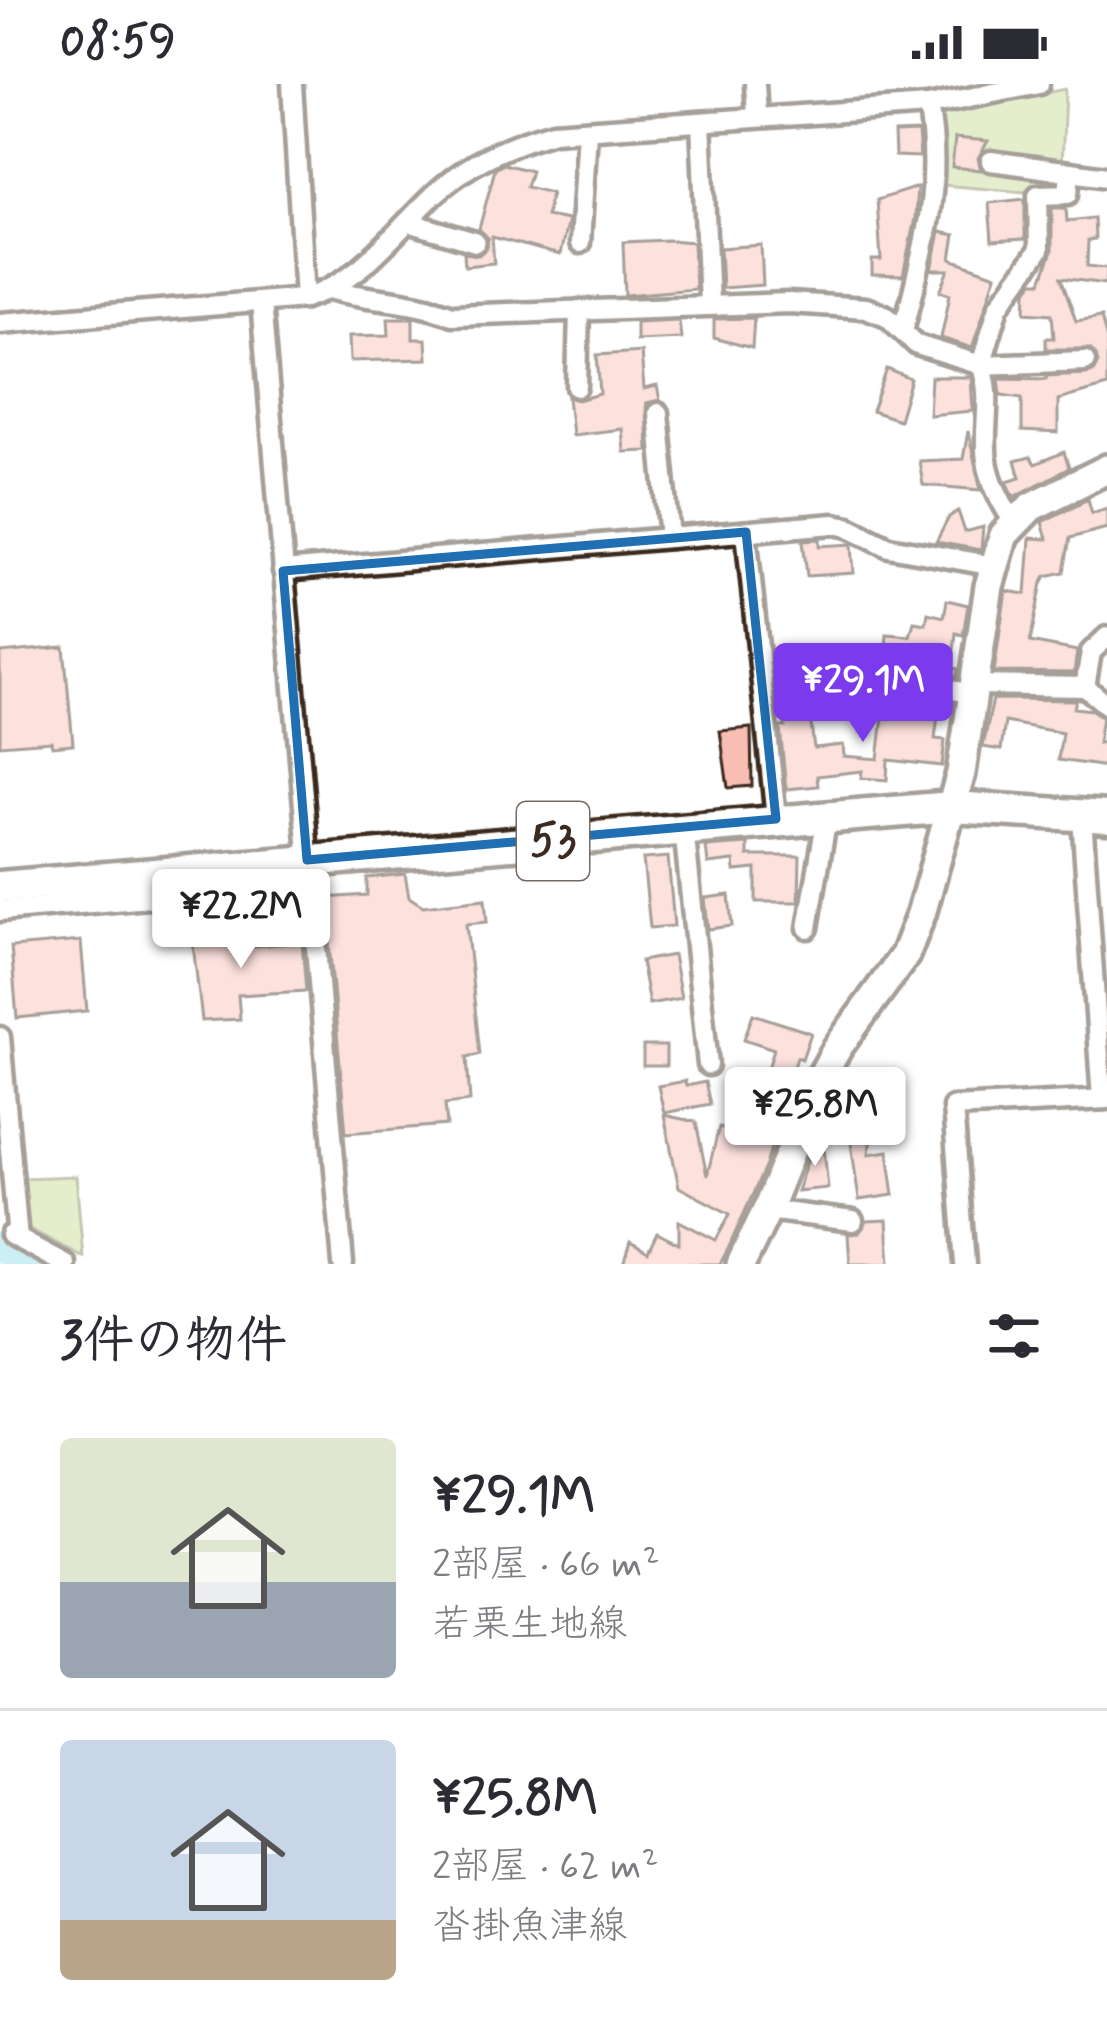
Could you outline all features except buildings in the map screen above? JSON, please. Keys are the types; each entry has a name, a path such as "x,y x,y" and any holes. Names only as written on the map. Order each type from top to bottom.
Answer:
{"main road":[{"path":"741,1264 819,1082 838,1047 905,956 952,807 994,566 1004,536 1030,507 1107,469"},
{"name":"53","path":"0,887 309,872 684,828 952,807 1095,817"}],"street":[{"path":"292,84 305,298"},
{"path":"755,84 757,116"},
{"path":"0,323 305,298 333,290 439,189 505,146 553,132 928,106 1039,84"},
{"path":"903,332 934,191 936,146 928,106"},
{"path":"701,122 710,305"},
{"path":"580,243 587,130"},
{"path":"991,160 1107,177"},
{"path":"1014,522 998,498 986,459 988,381 981,365 998,306 1039,250 1037,195 1068,194 1070,172"},
{"path":"408,222 475,242"},
{"path":"333,290 420,302 452,315 789,303 866,308 887,316 917,345 981,365 1085,361"},
{"path":"261,302 344,1264"},
{"path":"577,388 579,310"},
{"path":"658,413 670,538"},
{"path":"284,571 834,524 889,547 994,566"},
{"path":"746,532 776,819"},
{"path":"1085,687 1091,652 1107,637"},
{"path":"848,677 974,689 1085,687 1107,705"},
{"path":"808,928 827,816"},
{"path":"964,1264 953,1107 1104,1099 1095,817"},
{"path":"684,828 708,1066"},
{"path":"0,910 309,872"},
{"path":"0,1037 13,1236 65,1264"},
{"path":"767,1210 853,1221"}],"highlighted area":[{"path":"746,532 776,819 307,860 283,571"}],"green space":[{"path":"1065,89 1061,195 942,185 937,115"},
{"path":"76,1176 83,1257 26,1227 22,1178"}],"waterway":[{"path":"0,1247 32,1264"}]}
